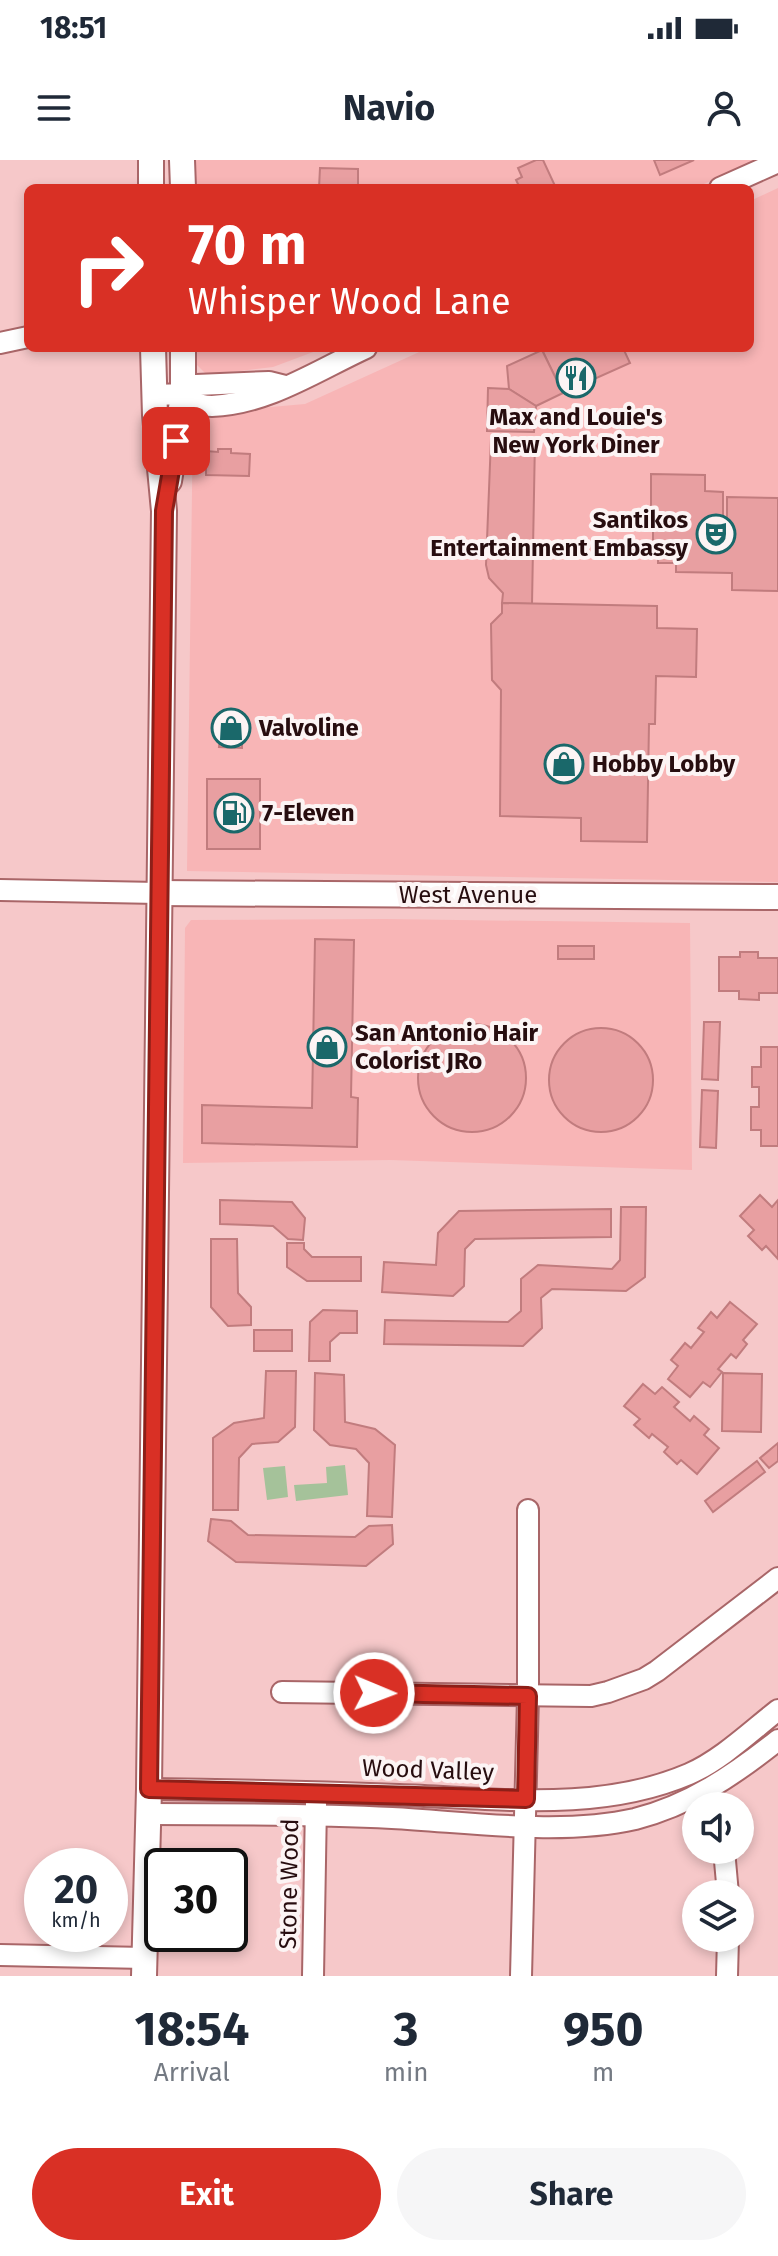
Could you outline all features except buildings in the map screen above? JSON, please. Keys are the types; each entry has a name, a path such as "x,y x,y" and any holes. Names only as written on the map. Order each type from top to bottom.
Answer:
{"main road":[{"path":"151,160 151,184"},
{"path":"182,160 183,184"},
{"path":"144,1967 149,1814 164,511 153,352"},
{"path":"164,511 183,396 183,352"},
{"name":"West Avenue","path":"158,893 778,897"}],"street":[{"path":"729,184 778,162"},
{"path":"0,343 24,338"},
{"path":"154,395 183,396 193,404 222,405 269,396 357,352"},
{"path":"0,890 158,893"},
{"path":"521,1976 528,1696 528,1510"},
{"path":"282,1692 591,1696 644,1679 778,1578"},
{"name":"Wood Valley","path":"149,1789 526,1799 604,1798 691,1773 778,1710"},
{"name":"Wood Valley","path":"713,1792 778,1740"},
{"path":"691,1773 699,1792"},
{"name":"Stone Wood","path":"313,1976 316,1792"},
{"name":"Wood Valley","path":"149,1814 316,1814 525,1825 607,1824 682,1805"},
{"path":"727,1976 728,1952"},
{"path":"0,1955 144,1967"}],"shaded area":[{"path":"196,160 757,160 704,184 196,184"},
{"path":"778,188 778,882 187,871 193,414 305,404 419,352 754,352 754,199"},
{"path":"196,352 313,352 273,367 207,375 196,364"},
{"path":"191,920 690,923 692,1170 390,1160 183,1163 185,928"}],"green space":[{"path":"345,1465 348,1495 296,1501 294,1485 327,1483 326,1467"},
{"path":"285,1466 288,1497 267,1500 263,1468"}],"place":[{"name":"Max and Louie's New York Diner","path":"576,378"},
{"name":"Santikos Entertainment Embassy","path":"716,534"},
{"name":"Valvoline","path":"231,728"},
{"name":"Hobby Lobby","path":"564,764"},
{"name":"7-Eleven","path":"234,813"},
{"name":"San Antonio Hair Colorist JRo","path":"327,1047"}],"route":[{"path":"176,441 164,511 149,1789 526,1799 528,1696 374,1693"}]}
